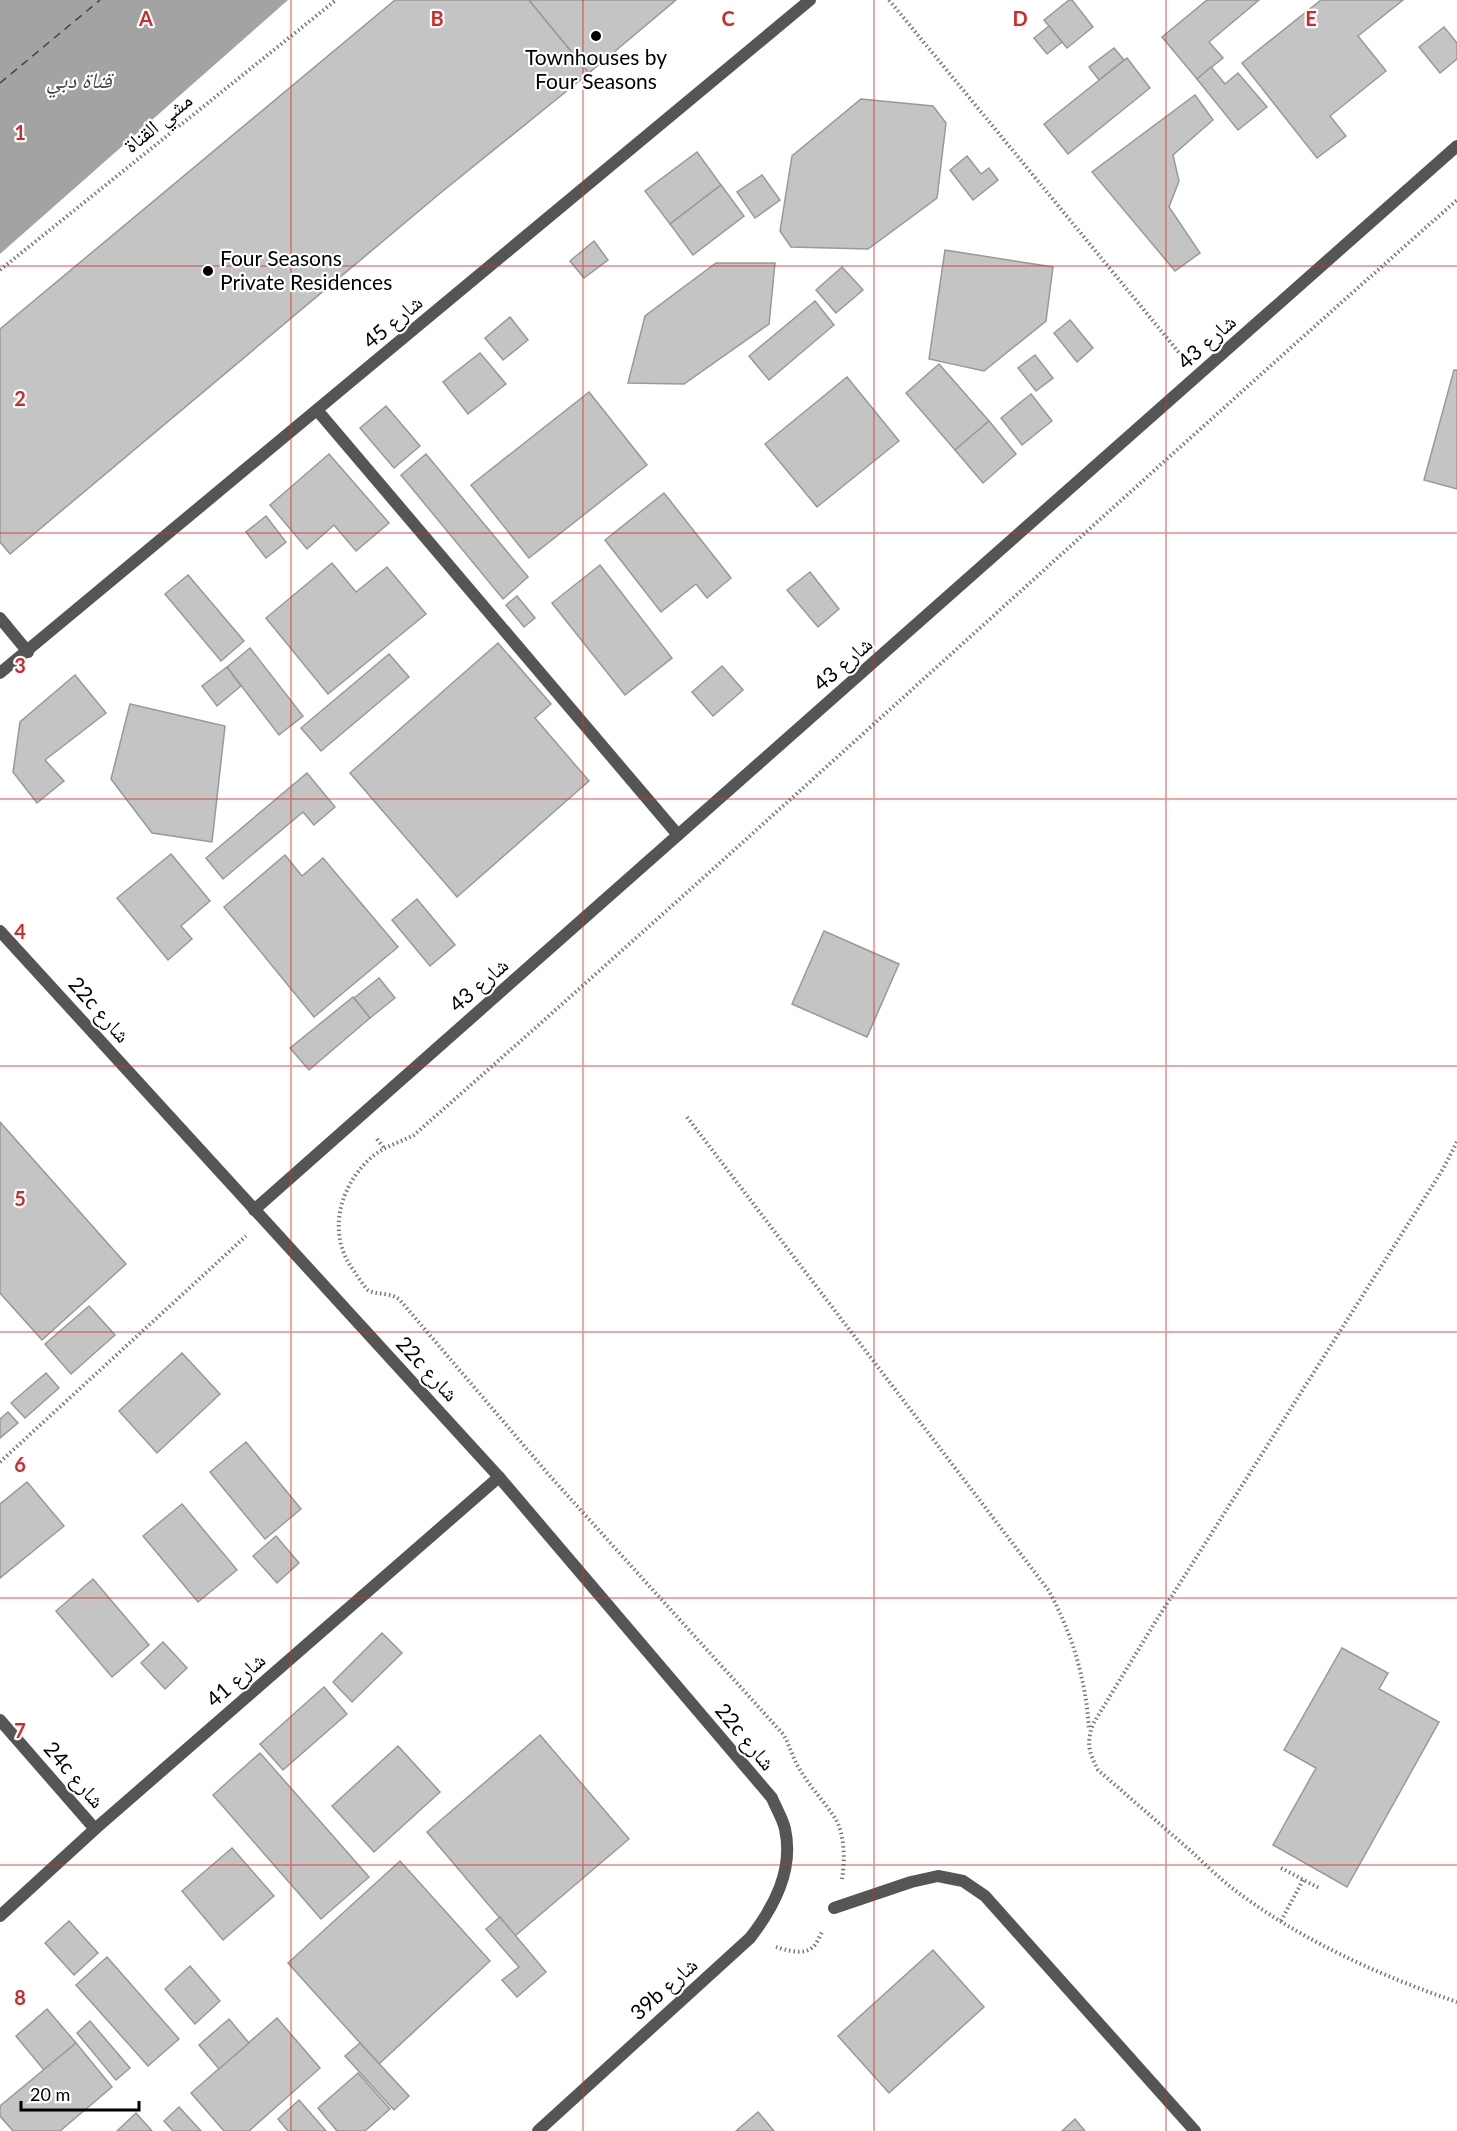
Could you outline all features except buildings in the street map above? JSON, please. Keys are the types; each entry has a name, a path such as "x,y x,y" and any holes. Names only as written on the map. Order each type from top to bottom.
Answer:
{"street":[{"name":"شارع 45","path":"0,673 810,0"},
{"name":"شارع 43","path":"254,1210 1457,146"},
{"path":"317,410 678,836"},
{"path":"0,618 28,651"},
{"name":"22c شارع","path":"0,931 499,1476 772,1798 785,1828 788,1857"},
{"name":"شارع 41","path":"0,1916 95,1829 499,1476"},
{"name":"24c شارع","path":"0,1720 95,1829"},
{"name":"39b شارع","path":"538,2131 750,1938 768,1914 781,1886 788,1857"},
{"path":"834,1908 938,1876 963,1881 985,1896 1195,2131"}],"path":[{"name":"مشي القناة","path":"0,270 336,0"},
{"path":"889,0 1198,376"},
{"path":"750,1938 784,1950 799,1952 814,1947 834,1908 844,1867 837,1820 799,1768 783,1734 549,1475 399,1299 367,1289 345,1260 338,1232 342,1196 362,1167 384,1148 414,1135 573,996 1457,200"},
{"path":"687,1117 1049,1592 1071,1635 1081,1667 1088,1701 1089,1751 1098,1770 1239,1893 1281,1921 1325,1947 1372,1969 1457,2002"},
{"path":"377,1139 384,1148"},
{"path":"1090,1734 1154,1624 1436,1179 1457,1142"},
{"path":"0,1462 264,1220"},
{"path":"1281,1868 1319,1888"},
{"path":"1281,1921 1303,1880"}],"water":[{"name":"قناة دبي","path":"0,0 288,0 0,254"}],"ferry route":[{"path":"0,83 100,0"}],"place":[{"name":"Townhouses by Four Seasons","path":"596,36"},
{"name":"Four Seasons Private Residences","path":"208,271"}]}
